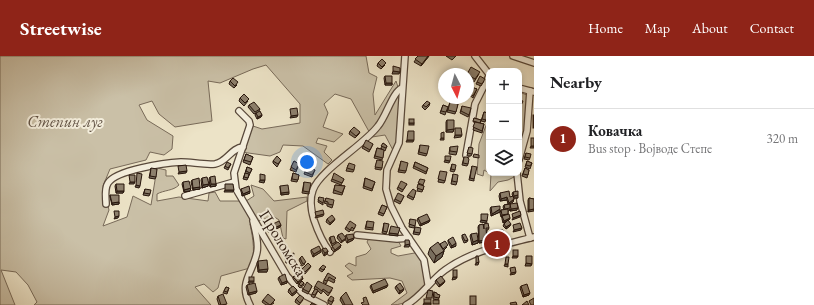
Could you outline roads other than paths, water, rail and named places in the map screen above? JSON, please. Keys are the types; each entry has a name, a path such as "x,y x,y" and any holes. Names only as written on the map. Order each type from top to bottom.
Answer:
{"street":[{"path":"405,56 399,143 388,170 386,189 391,206 409,238 424,260 428,284"},
{"path":"475,56 486,71"},
{"path":"512,56 534,63"},
{"path":"466,156 474,109 486,82"},
{"path":"330,252 323,243 312,213 310,198 312,190 329,170 378,127 388,111 396,91 402,88"},
{"path":"522,89 532,92 527,132 522,150"},
{"path":"185,196 234,182 234,173 250,125 249,121 239,111"},
{"path":"106,204 105,188 112,178 123,174 180,162 217,163 226,159 237,148 243,147"},
{"path":"410,304 428,284 445,270 461,261 497,246 532,238 521,208 518,176"},
{"name":"Проломска","path":"234,182 238,194 290,280 304,295 324,305"},
{"path":"250,305 245,294 245,287 246,278 257,250 253,219"},
{"path":"357,235 397,239 409,238"}],"place":[{"name":"Ковачка","path":"497,244"}],"park label":[{"name":"Степин луг","path":"65,121"}]}
